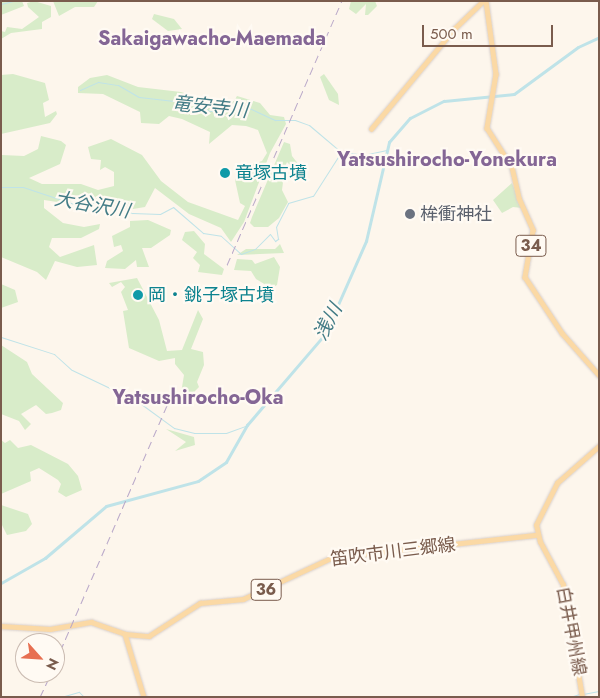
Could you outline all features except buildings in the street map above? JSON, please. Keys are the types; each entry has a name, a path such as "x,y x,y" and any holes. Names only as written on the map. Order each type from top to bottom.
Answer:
{"main road":[{"name":"34","path":"484,1 495,64 488,132 512,166 519,198 533,230 525,277 562,333 599,375"},
{"name":"34","path":"371,129 455,28 484,1"},
{"path":"537,535 538,517 557,483 599,446"},
{"name":"笛吹市川三郷線","path":"1,626 50,629 91,622 125,634 151,635 200,603 243,599 333,557 537,535"},
{"name":"白井甲州線","path":"537,535 563,585 582,695"},
{"path":"125,634 144,697"}],"green space":[{"path":"1,1 22,1 24,6 1,15"},
{"path":"34,1 51,6 51,17 42,22 42,29 11,33 1,39 1,31 5,32 7,27 22,29 39,17 28,7 27,3"},
{"path":"53,1 98,1 94,7 75,7 59,16"},
{"path":"351,1 375,1 377,6 368,15 365,15 366,4 356,14 349,9"},
{"path":"154,14 174,19 182,29 168,31 152,19"},
{"path":"13,74 45,83 49,100 43,103 45,117 56,111 57,114 50,123 1,134 1,75"},
{"path":"324,74 338,94 339,105 329,100 320,77"},
{"path":"107,75 138,87 181,92 215,103 234,101 237,96 260,103 270,115 284,117 286,124 270,153 244,222 231,242 221,228 189,214 155,188 145,207 127,210 103,202 84,205 82,198 64,203 44,200 44,208 63,223 84,227 100,224 99,229 81,238 52,238 49,247 60,257 94,245 97,265 77,267 55,261 46,280 37,272 1,257 1,145 2,155 24,156 38,149 41,136 61,141 66,145 60,164 29,178 42,184 81,184 98,190 114,186 114,172 105,167 100,170 101,160 91,159 88,147 111,139 142,155 161,181 188,202 238,220 245,206 240,203 235,180 242,167 262,161 267,153 258,130 246,126 232,125 209,144 210,132 182,119 169,116 159,124 141,123 140,112 103,94 78,93 78,87 90,78"},
{"path":"284,142 290,144 292,156 299,165 294,169 287,162 285,167 282,190 288,202 279,218 268,227 254,227 250,223 252,217"},
{"path":"512,183 522,208 513,207 502,213 493,200"},
{"path":"148,220 171,230 170,235 151,248 142,248 149,267 137,267 136,260 125,269 105,268 107,261 123,251 121,245 114,247 112,236 130,227 130,221"},
{"path":"194,231 205,244 204,254 224,269 222,275 198,272 200,265 193,258 197,252 182,240 185,232"},
{"path":"280,244 284,253 237,255 246,249 275,249"},
{"path":"274,257 280,267 277,285 271,288 256,279 251,271 234,270 237,259 252,260 255,264"},
{"path":"137,278 159,320 167,351 182,350 198,310 203,319 191,349 203,352 204,365 197,382 199,387 184,402 180,399 184,375 175,364 175,358 159,361 129,348 123,311 128,310 121,292 125,287 121,282 112,287 109,283"},
{"path":"1,284 15,290 18,302 1,308"},
{"path":"1,345 27,362 32,374 63,403 61,410 46,414 36,405 21,414 31,424 25,430 19,421 1,414"},
{"path":"166,429 194,437 195,445 175,451 186,442"},
{"path":"1,440 5,443 10,440 18,448 31,445 68,464 78,476 82,490 66,497 58,492 61,484 58,480 39,468 30,472 31,481 1,494"},
{"path":"1,505 28,514 32,524 26,531 7,535 1,523"}],"waterway":[{"path":"1,4 13,1"},
{"name":"浅川","path":"1,583 45,558 106,506 198,481 226,462 247,425 325,334 366,241 389,142 410,118 444,101 514,94 578,47 599,37"},
{"name":"竜安寺川","path":"80,90 98,82 118,85 139,97 183,102 211,111 249,108 275,120 295,120 309,125 341,152 364,155"},
{"name":"竜安寺川","path":"368,154 387,150"},
{"name":"大谷沢川","path":"1,187 23,187 80,206 98,202 132,213 160,214 173,207 203,233 221,236 241,254 255,249 270,234 275,241 278,239 276,227 288,203 313,196 341,152"},
{"path":"1,337 54,354 72,370 137,401 174,428 194,433 226,433 248,425"},
{"path":"583,694 599,691"},
{"path":"61,697 79,692 84,697"},
{"path":"570,697 579,694"}],"railway":[{"path":"227,265 342,1"},
{"path":"65,640 167,405"},
{"path":"40,697 46,683"}],"place":[{"name":"竜塚古墳","path":"225,173"},
{"name":"桙衝神社","path":"410,214"},
{"name":"岡・銚子塚古墳","path":"138,295"}],"district":[{"name":"Sakaigawacho-Maemada","path":"212,38"},
{"name":"Yatsushirocho-Yonekura","path":"447,159"},
{"name":"Yatsushirocho-Oka","path":"198,397"}]}
